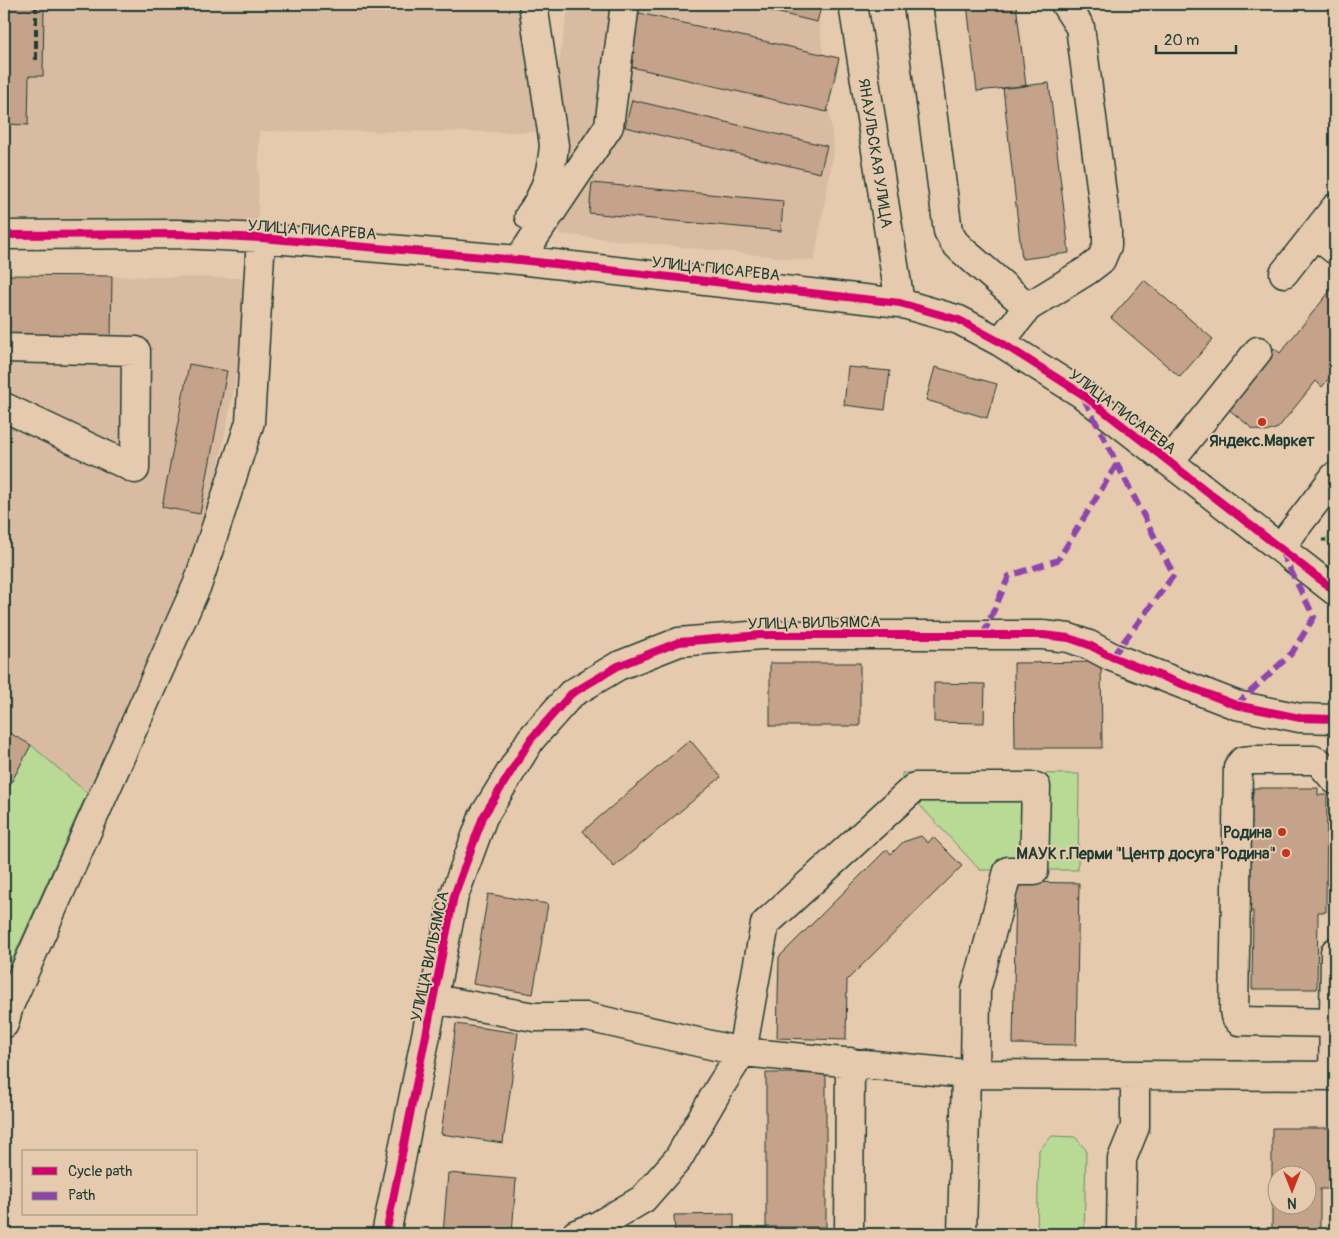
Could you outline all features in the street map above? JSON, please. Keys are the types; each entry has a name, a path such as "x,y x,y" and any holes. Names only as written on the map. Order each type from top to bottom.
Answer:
{"street":[{"path":"510,259 515,232 536,207 546,187 553,165 554,145 533,4"},
{"path":"510,259 609,126 625,4"},
{"name":"ЯНАУЛЬСКАЯ УЛИЦА","path":"853,4 900,302"},
{"path":"918,4 948,231 954,242 962,250 1028,308"},
{"path":"1000,342 1028,308 1101,260 1108,246 1080,27 1070,6"},
{"path":"1284,273 1325,242 1335,208"},
{"name":"УЛИЦА ПИСАРЕВА","path":"4,234 178,234 261,238 510,259 900,302 958,320 1000,342 1082,394 1335,591"},
{"path":"4,1024 9,1006 198,583 250,422 261,238"},
{"path":"4,348 136,351 135,469 4,407"},
{"path":"1170,462 1258,351"},
{"path":"1280,548 1335,476"},
{"name":"УЛИЦА ВИЛЬЯМСА","path":"386,1234 454,896 484,817 531,738 571,694 618,666 680,642 761,635 1043,635 1069,638 1236,706 1300,718 1335,719"},
{"path":"1334,1023 1239,1021 1235,1016 1234,1010 1238,767 1243,761 1253,760 1314,760 1320,763 1335,780"},
{"path":"576,1234 597,1226 642,1199 678,1159 742,1052 765,924 915,787 1036,787 1034,871 1008,871 976,990 962,1234"},
{"path":"434,999 534,1017 587,1017 742,1052 970,1074 1334,1076 1335,952"},
{"path":"849,1234 850,1062"},
{"path":"1121,1234 1122,1159 1135,1127 1135,1075"}],"shaded area":[{"path":"4,4 520,4 539,132 259,131 258,222 4,219"},
{"path":"569,4 817,4 834,151 814,261 559,234 556,79"},
{"path":"4,275 242,278 256,276 207,524 4,980"}],"green space":[{"path":"1335,527 1335,548 1325,540"},
{"path":"31,745 87,793 9,967 4,959 4,796"},
{"path":"902,773 1079,774 1078,870 980,870 902,786"},
{"path":"1052,1136 1075,1137 1086,1150 1084,1234 1037,1234 1039,1150"}],"building":[{"path":"4,4 44,4 43,76 29,76 28,125 7,124 7,152 4,152"},
{"path":"741,4 822,4 817,22"},
{"path":"967,4 1016,4 1026,86 977,91"},
{"path":"639,13 839,58 827,112 627,66"},
{"path":"1049,83 1069,253 1022,259 1003,88"},
{"path":"632,100 827,146 820,173 625,127"},
{"path":"592,183 783,201 781,231 589,213"},
{"path":"4,275 112,276 111,336 4,335"},
{"path":"1144,280 1213,339 1180,377 1111,318"},
{"path":"1335,285 1335,371 1322,387 1316,381 1278,428 1266,432 1253,429 1227,408 1274,348 1280,353"},
{"path":"189,364 227,371 200,514 162,507"},
{"path":"848,367 890,371 885,410 844,405"},
{"path":"935,367 997,384 987,418 926,400"},
{"path":"1101,662 1102,748 1015,748 1014,663"},
{"path":"770,663 860,663 860,726 770,726"},
{"path":"934,683 985,684 984,723 934,722"},
{"path":"4,730 31,745 4,796"},
{"path":"690,740 721,777 614,867 583,831"},
{"name":"МАУК г.Перми \"Центр досуга\"Родина\"","path":"1253,788 1318,788 1318,795 1327,795 1326,912 1318,912 1317,989 1252,989 1253,911 1245,912 1246,794 1253,794"},
{"path":"921,836 928,843 933,837 962,866 847,980 846,1040 777,1038 779,957 887,849 891,854 903,842"},
{"path":"1016,882 1079,883 1076,1045 1013,1044"},
{"path":"488,894 548,904 533,994 473,984"},
{"path":"456,1024 518,1033 503,1143 441,1134"},
{"path":"766,1073 826,1073 826,1227 766,1227"},
{"path":"1272,1128 1335,1128 1335,1189 1320,1189 1320,1234 1272,1234 1272,1216 1316,1216 1316,1166 1272,1166"},
{"path":"448,1173 516,1179 512,1234 443,1234"},
{"path":"734,1214 734,1234 675,1234 674,1215"}],"railway":[{"path":"36,4 36,62"}],"marked path":[{"path":"1084,399 1174,575 1112,657"},
{"path":"983,635 1009,576 1058,560 1117,464"},
{"path":"1236,705 1292,653 1314,617 1282,553"}],"cycle path":[{"path":"4,235 178,234 261,238 519,260 900,303 959,320 1000,342 1082,394 1335,591"},
{"path":"386,1234 454,896 483,817 531,739 571,694 618,666 679,642 761,635 1043,635 1069,638 1089,645 1112,657 1236,705 1300,718 1335,719"}],"place":[{"name":"Яндекс.Маркет","path":"1262,422"},
{"name":"Родина","path":"1282,832"},
{"name":"МАУК г.Перми \"Центр досуга\"Родина\"","path":"1286,853"}]}
